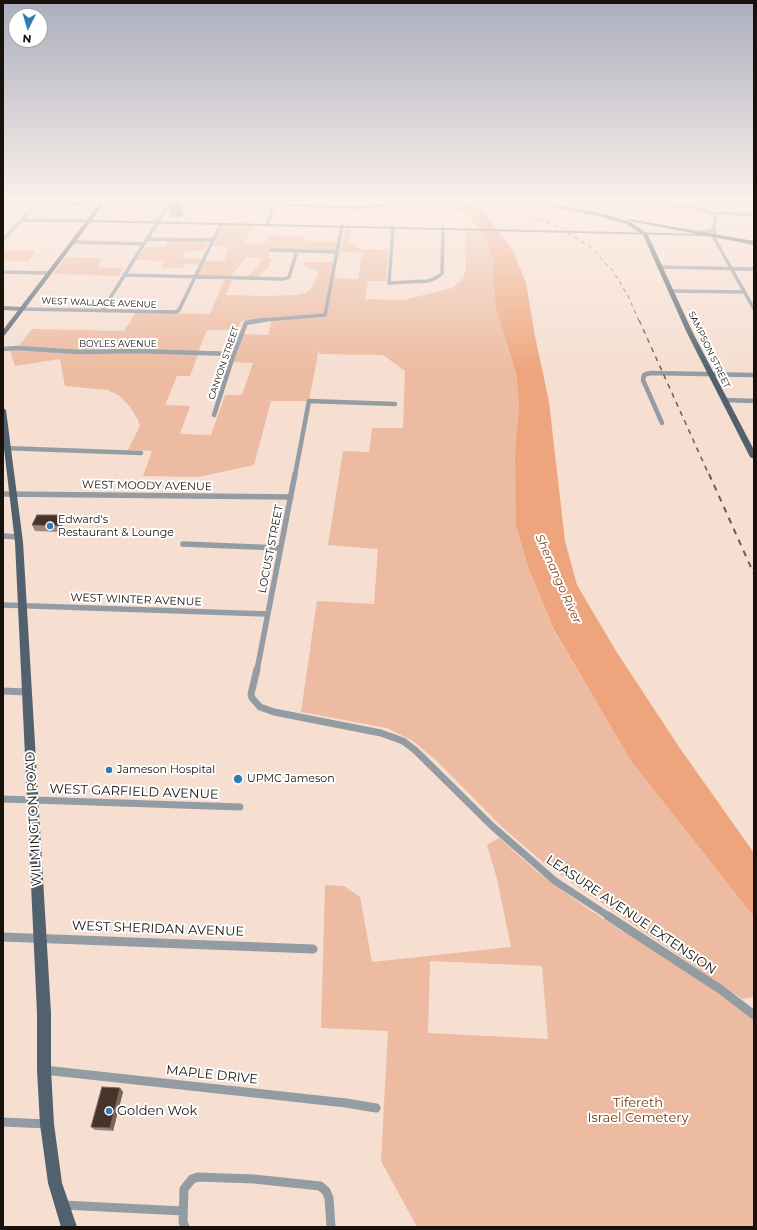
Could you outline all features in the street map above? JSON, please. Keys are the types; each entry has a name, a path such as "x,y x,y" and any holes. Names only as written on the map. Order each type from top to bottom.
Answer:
{"main road":[{"path":"3,334 63,256"},
{"name":"SAMPSON STREET","path":"656,256 710,374 754,457"},
{"name":"WILMINGTON ROAD","path":"3,410 5,448 14,495 19,537 41,938 46,1124 51,1162 61,1205 69,1227"}],"street":[{"path":"102,311 136,256"},
{"path":"195,277 206,256"},
{"path":"124,275 286,279 289,277 295,256"},
{"name":"CANYON STREET","path":"214,415 246,323 249,321 325,315 337,256"},
{"path":"391,256 389,283 422,282 439,276 443,270 443,256"},
{"path":"725,256 754,309"},
{"path":"660,267 754,269"},
{"path":"3,272 50,273"},
{"name":"WEST WALLACE AVENUE","path":"22,309 176,312 179,310 195,277"},
{"path":"671,290 744,292"},
{"path":"3,308 22,309"},
{"name":"BOYLES AVENUE","path":"3,349 17,348 79,352 134,351 234,354"},
{"path":"662,423 643,380 644,375 650,373 754,375"},
{"path":"724,400 754,401"},
{"name":"LOCUST STREET","path":"253,700 251,694 309,401 395,404"},
{"path":"5,448 141,453"},
{"name":"WEST MOODY AVENUE","path":"3,494 291,497"},
{"path":"3,536 19,537"},
{"path":"183,544 280,548"},
{"name":"WEST WINTER AVENUE","path":"3,605 267,614"},
{"path":"3,691 27,692"},
{"name":"LEASURE AVENUE EXTENSION","path":"253,700 260,707 274,712 381,733 403,740 498,831 556,881 720,990 754,1015"},
{"name":"WEST GARFIELD AVENUE","path":"3,799 240,808"},
{"name":"WEST SHERIDAN AVENUE","path":"3,937 313,949"},
{"name":"MAPLE DRIVE","path":"44,1070 346,1103 376,1108"},
{"path":"3,1122 46,1124"},
{"path":"185,1227 183,1211 184,1189 192,1179 198,1177 314,1184 320,1186 326,1191 329,1198 331,1227"},
{"path":"61,1205 183,1211"}],"green space":[{"path":"3,256 32,256 28,261 3,261"},
{"path":"138,256 183,256 182,258 202,259 199,265 185,264 183,268 161,267 164,261 136,260"},
{"path":"226,256 267,256 272,258 268,268 256,279 245,279 259,265 262,258 247,257 229,278 195,277 203,261 224,261"},
{"path":"361,256 388,256 386,281 368,281 365,299 403,300 452,288 463,279 466,269 466,256 492,256 496,309 516,373 519,404 515,452 530,572 554,631 631,761 754,917 754,997 742,999 545,864 502,827 437,761 413,741 387,728 301,712 317,601 374,604 378,549 328,545 343,451 369,452 372,428 403,428 405,371 383,355 319,354 319,348 309,401 271,401 254,465 198,477 143,476 152,451 128,450 140,426 130,407 120,396 108,390 65,386 60,359 15,366 9,348 17,348 32,329 124,331 136,312 210,314 224,280 232,280 226,295 262,296 296,295 306,293 312,287 318,275 318,271 303,266 304,262 336,262 333,278 358,279","holes":["272,320 268,335 242,334 231,362 253,363 242,395 225,395 211,435 180,434 190,406 165,405 177,376 190,376 207,330 237,330 241,321"]},
{"path":"66,257 103,258 97,267 124,268 119,276 53,274"},
{"name":"Tifereth Israel Cemetery","path":"499,838 534,869 577,901 623,932 632,931 754,1015 754,1227 417,1227 381,1161 388,1031 321,1028 325,885 344,886 360,897 372,962 511,947 497,879 487,845","holes":["430,961 542,966 548,1039 428,1033"]}],"water":[{"name":"Shenango River","path":"492,256 515,256 526,283 535,336 549,402 565,541 577,585 616,651 679,747 754,853 754,917 631,761 554,630 530,572 516,525 515,452 519,404 516,373 496,309"}],"building":[{"path":"37,515 62,515 58,526 32,525"},
{"name":"Golden Wok","path":"102,1087 120,1088 110,1128 91,1127"}],"railway":[{"path":"599,256 613,271 628,296 639,321"},
{"path":"639,320 709,475"},
{"path":"709,474 754,574"}],"place":[{"name":"Edward's Restaurant & Lounge","path":"50,526"},
{"name":"Jameson Hospital","path":"109,770"},
{"name":"UPMC Jameson","path":"238,779"},
{"name":"Golden Wok","path":"109,1111"}]}
